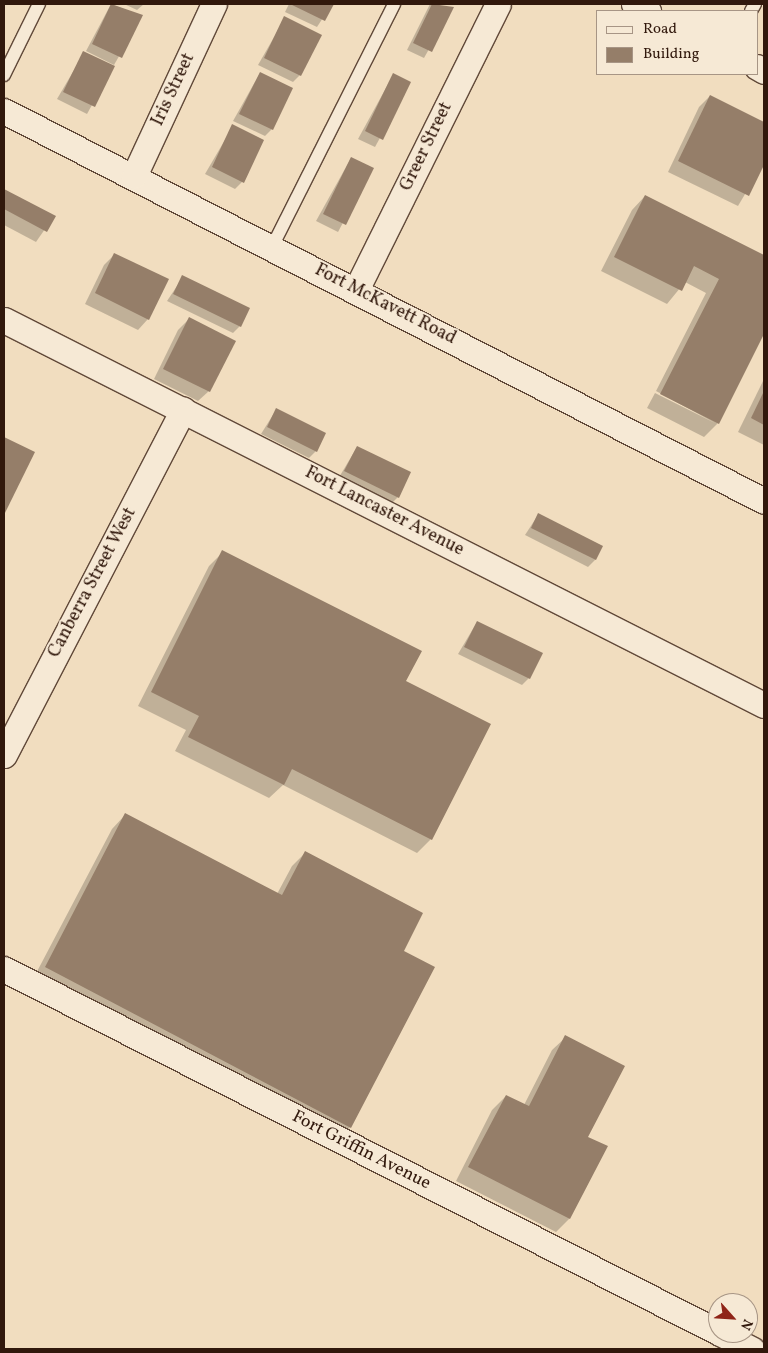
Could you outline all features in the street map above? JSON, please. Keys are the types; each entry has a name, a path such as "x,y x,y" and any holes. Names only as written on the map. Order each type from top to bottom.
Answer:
{"street":[{"name":"Iris Street","path":"134,176 214,4"},
{"name":"Greer Street","path":"356,290 498,4"},
{"path":"634,4 646,10"},
{"name":"Fort McKavett Road","path":"4,111 134,176 764,501"},
{"name":"Fort Lancaster Avenue","path":"4,320 764,705"},
{"name":"Canberra Street West","path":"4,754 183,410"},
{"name":"Fort Griffin Avenue","path":"4,969 708,1326"},
{"name":"Fort Griffin Avenue","path":"740,1343 752,1349"}],"lane":[{"path":"4,75 39,4"},
{"path":"272,247 394,4"}],"building":[{"path":"111,4 143,15 122,58 92,44"},
{"path":"290,4 334,4 325,21"},
{"path":"432,4 454,7 432,52 413,43"},
{"path":"284,16 322,35 301,76 264,58"},
{"path":"83,51 115,66 95,107 63,92"},
{"path":"260,72 293,88 273,130 239,114"},
{"path":"393,73 411,82 383,140 365,131"},
{"path":"710,95 764,122 764,165 749,196 678,161"},
{"path":"232,124 264,140 244,183 212,167"},
{"path":"351,157 374,168 346,225 323,214"},
{"path":"4,189 56,216 47,232 4,209"},
{"path":"645,195 764,255 764,334 719,424 660,394 719,279 694,266 682,291 614,257"},
{"path":"114,253 169,279 149,320 95,293"},
{"path":"182,275 250,308 241,327 173,294"},
{"path":"189,317 236,341 210,392 163,369"},
{"path":"764,391 764,425 751,418"},
{"path":"276,408 326,433 317,452 267,427"},
{"path":"4,437 35,452 4,515"},
{"path":"357,446 411,472 399,498 344,471"},
{"path":"538,513 603,546 596,560 531,528"},
{"path":"222,550 422,651 406,681 491,724 432,840 292,769 284,785 188,737 199,716 151,692"},
{"path":"477,621 543,653 530,679 464,647"},
{"path":"125,813 282,895 305,851 423,913 404,951 435,967 351,1128 45,967"},
{"path":"565,1035 625,1066 588,1137 608,1146 570,1219 468,1167 506,1095 529,1106"}]}
